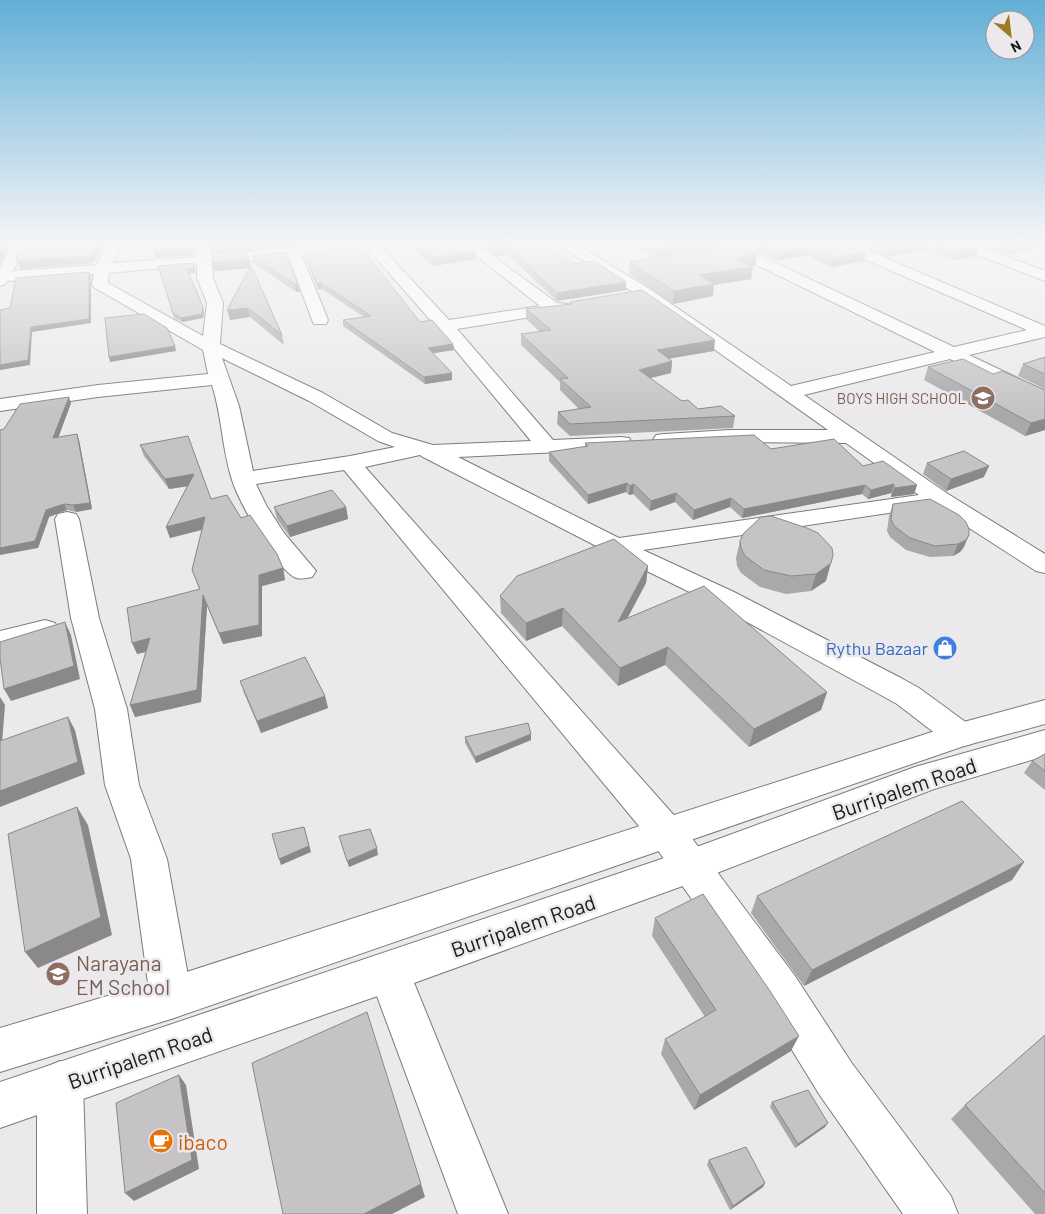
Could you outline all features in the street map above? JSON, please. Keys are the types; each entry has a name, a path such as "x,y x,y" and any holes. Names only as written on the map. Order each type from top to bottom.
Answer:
{"street":[{"path":"122,299 211,348 235,357 316,397 385,437 426,450 615,546 724,598 908,696 960,734"},
{"path":"214,299 216,303 211,348 214,364 230,406 243,479 259,513 288,556 303,571"},
{"path":"312,299 320,320"},
{"path":"419,299 445,326 548,447"},
{"path":"540,299 552,308"},
{"path":"653,299 940,499 1045,565"},
{"path":"840,299 1045,398"},
{"path":"968,299 1045,332"},
{"path":"445,326 580,304"},
{"path":"787,393 1045,332"},
{"path":"0,405 98,390 220,379"},
{"path":"243,479 426,450 548,447 730,436 850,437"},
{"path":"350,463 666,832 780,991 836,1078 933,1214"},
{"path":"615,546 940,499"},
{"path":"67,519 85,618 111,709 122,785 149,859 171,998"},
{"path":"0,641 85,618"},
{"name":"Burripalem Road","path":"0,1050 171,998 960,734 1045,712"},
{"name":"Burripalem Road","path":"0,1105 691,866 927,777 1045,743"},
{"path":"389,972 483,1214"},
{"path":"60,1084 62,1214"}],"building":[{"path":"12,299 89,299 89,319 31,327 28,360 0,365 0,310 10,308"},
{"path":"168,299 199,299 203,307 202,314 181,318 173,313"},
{"path":"233,299 266,299 282,335 248,308 227,310"},
{"path":"345,299 402,299 420,322 432,320 453,344 428,348 452,373 424,377 343,320 371,316"},
{"path":"590,299 655,299 715,340 657,350 672,361 639,370 682,401 688,400 698,409 721,406 735,416 570,424 558,412 591,407 560,379 568,378 521,334 551,330 526,309 572,304 570,302"},
{"path":"144,314 167,328 175,346 109,357 105,318"},
{"path":"1045,357 1045,374 1023,364"},
{"path":"963,359 993,374 1002,371 1045,390 1045,419 1031,423 928,367"},
{"path":"69,397 53,438 77,434 90,503 64,504 46,510 35,541 0,548 0,430 4,429 20,404"},
{"path":"754,435 771,449 834,439 863,466 883,461 917,485 894,488 894,484 871,490 865,485 744,509 731,498 694,510 676,493 651,501 634,484 630,486 627,483 588,495 549,452 588,446 585,443"},
{"path":"188,436 211,499 227,495 241,518 250,515 277,554 283,568 259,575 259,625 219,633 203,595 197,690 130,705 150,638 132,643 127,608 200,589 192,570 205,517 166,527 194,474 165,479 140,445"},
{"path":"964,451 989,466 951,479 927,463"},
{"path":"332,490 346,507 287,526 274,507"},
{"path":"930,499 959,515 966,522 969,535 966,540 958,544 935,546 910,538 894,526 891,519 893,504"},
{"path":"771,516 818,533 832,548 831,563 816,574 791,576 764,570 745,556 740,541 743,534 761,517"},
{"path":"614,539 648,566 618,622 704,586 827,692 754,729 668,647 620,668 563,608 526,623 500,596 517,576"},
{"path":"65,622 74,666 4,689 0,642"},
{"path":"305,657 325,696 257,721 240,681"},
{"path":"68,717 78,762 0,791 0,741"},
{"path":"528,723 531,734 475,757 465,737"},
{"path":"1045,754 1045,771 1032,761"},
{"path":"962,801 1024,862 812,970 757,896"},
{"path":"77,807 101,917 25,952 8,834"},
{"path":"304,827 309,846 279,859 272,834"},
{"path":"370,829 377,848 347,861 339,836"},
{"path":"703,894 799,1036 700,1095 665,1039 716,1010 655,918"},
{"path":"367,1012 421,1184 364,1214 283,1214 252,1063"},
{"path":"1045,1035 1045,1193 965,1105"},
{"name":"ibaco","path":"179,1075 192,1160 125,1193 116,1103"},
{"path":"808,1090 828,1123 798,1144 772,1102"},
{"path":"746,1147 765,1183 733,1206 709,1160"}],"place":[{"name":"BOYS HIGH SCHOOL","path":"983,398"},
{"name":"Rythu Bazaar","path":"945,648"},
{"name":"Narayana EM School","path":"58,974"},
{"name":"ibaco","path":"161,1141"}]}
